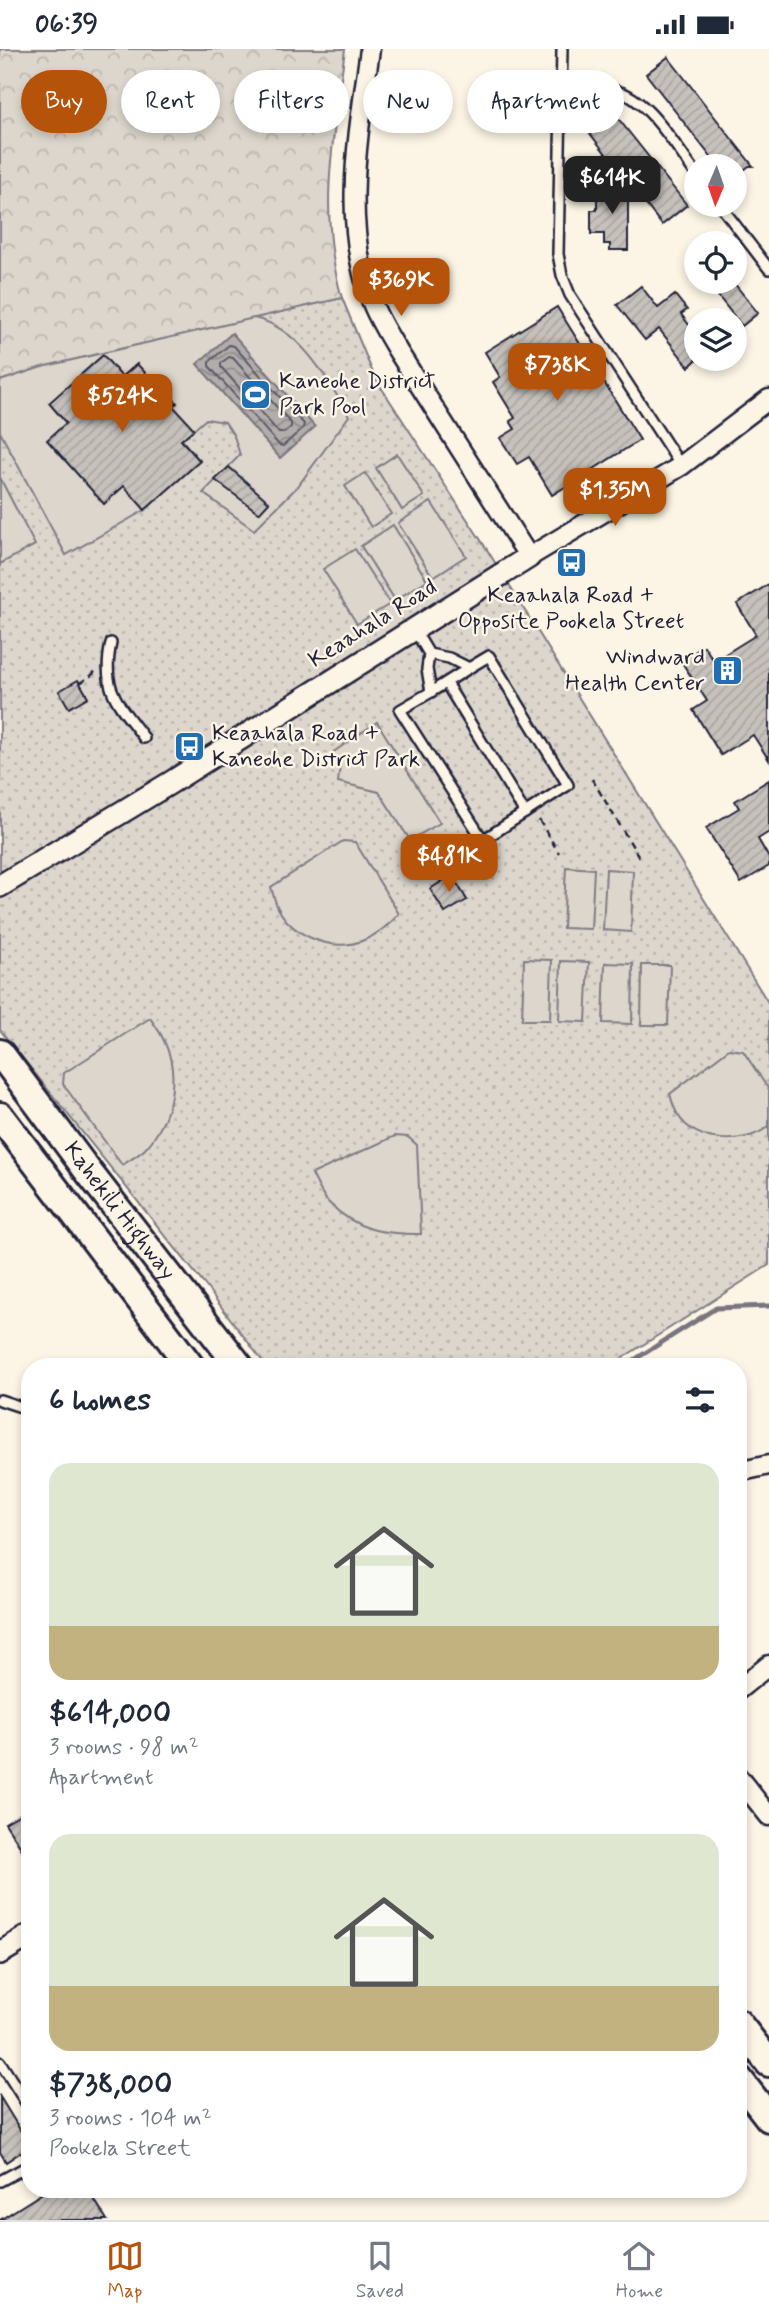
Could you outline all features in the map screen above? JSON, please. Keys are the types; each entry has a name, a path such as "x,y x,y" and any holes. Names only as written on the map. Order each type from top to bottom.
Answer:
{"main road":[{"name":"Kahekili Highway","path":"0,1053 233,1358"},
{"name":"Kahekili Highway","path":"0,1116 184,1358"},
{"path":"747,2035 769,2063"},
{"path":"747,2089 769,2117"}],"street":[{"path":"370,49 354,179 356,229 371,299 393,342 529,557"},
{"name":"Keaahala Road","path":"0,886 529,557 681,466 769,399"},
{"path":"747,1470 769,1465"},
{"path":"747,1682 769,1665"},
{"path":"747,1788 769,1816"},
{"path":"0,1953 21,1940"}],"lane":[{"path":"562,49 562,70"},
{"path":"624,93 646,108 684,158"},
{"path":"561,133 558,254 562,275 570,295 681,466"},
{"path":"729,217 769,269"},
{"path":"414,629 429,654 427,669 431,692"},
{"path":"111,643 107,663 108,682 118,705 144,738"},
{"path":"429,654 449,658 468,669"},
{"path":"489,656 568,785 530,813 483,840 400,710 468,669 489,656"},
{"path":"446,683 530,813"},
{"path":"0,1400 21,1407"},
{"path":"0,2062 21,2095"},
{"path":"0,2181 21,2170"}],"path":[{"path":"80,683 92,675 99,665 107,663"},
{"path":"592,779 639,857"},
{"path":"530,813 559,853"},
{"path":"442,882 440,879 455,871 463,859"}],"green space":[{"path":"0,49 345,49 342,70 234,70 234,133 334,133 330,173 330,235 342,298 42,367 0,381"},
{"path":"342,298 375,378 486,548 769,1004 769,1265 622,1358 260,1358 0,1030 0,381 42,367"},
{"path":"254,318 285,332 298,343 321,371 349,416 298,486 254,530 203,493 240,455 234,436 225,422 206,419 182,440 200,461 145,510 66,555 0,432 0,381 42,367"},
{"path":"397,454 424,496 402,510 376,468"},
{"path":"365,473 391,514 371,527 345,486"},
{"path":"0,478 35,545 0,564"},
{"path":"431,502 466,556 433,577 398,523"},
{"path":"393,525 427,580 395,600 361,546"},
{"path":"355,549 390,604 357,624 323,569"},
{"path":"377,722 440,823 410,840 379,792 338,782 340,766 332,753"},
{"path":"343,841 355,842 399,914 369,938 340,945 315,940 294,927 278,908 271,887"},
{"path":"566,867 594,869 591,929 563,928"},
{"path":"606,869 633,871 631,932 603,930"},
{"path":"524,959 552,960 550,1020 522,1020"},
{"path":"561,961 589,962 586,1022 559,1021"},
{"path":"605,963 633,964 632,1024 603,1023"},
{"path":"642,965 670,965 668,1025 641,1025"},
{"path":"150,1018 169,1055 172,1069 171,1098 154,1138 143,1151 122,1165 63,1084 64,1073"},
{"path":"729,1049 743,1051 769,1090 769,1126 747,1137 721,1139 696,1132 686,1125 677,1113 670,1094"},
{"path":"395,1136 408,1137 417,1145 421,1234 383,1232 350,1220 326,1200 312,1174"}],"water":[{"name":"Kaneohe District Park Pool","path":"232,333 315,427 280,458 197,364"}],"building":[{"path":"668,57 744,154 709,154 646,74"},
{"path":"624,126 684,201 684,207 662,225 590,133 624,133"},
{"path":"597,185 628,185 628,250 610,250 610,244 604,244 604,234 591,234 591,210 597,210"},
{"path":"641,286 658,308 675,295 685,308 681,314 684,318 684,361 659,329 645,340 617,305"},
{"path":"743,294 758,313 747,322 747,308 728,308 718,296"},
{"path":"557,307 640,440 552,495 529,457 517,464 500,438 515,429 510,421 515,418 493,382 500,377 485,352"},
{"path":"103,355 122,377 137,364 163,392 165,389 177,403 173,406 194,429 181,440 200,461 145,510 124,486 104,504 47,440 66,423 49,403"},
{"path":"229,467 269,502 259,513 215,480"},
{"name":"Windward Health Center","path":"769,584 769,760 753,735 721,755 693,710 707,701 681,661 704,646 714,661 756,635 737,604"},
{"path":"78,680 88,697 69,708 59,691"},
{"path":"769,780 769,832 758,839 769,858 769,866 741,883 706,828 739,808 735,801"},
{"path":"452,875 467,900 445,913 430,889"},
{"path":"21,1813 21,1848 5,1823"},
{"path":"0,2097 21,2131 21,2152 6,2162 0,2152"},
{"path":"35,2198 94,2198 107,2220 0,2220"}],"waterway":[{"path":"637,1358 716,1308 769,1306"}],"place":[{"name":"Kaneohe District Park Pool","path":"256,395"},
{"name":"Keaahala Road + Opposite Pookela Street","path":"571,562"},
{"name":"Windward Health Center","path":"728,671"},
{"name":"Keaahala Road + Kaneohe District Park","path":"189,747"}]}
